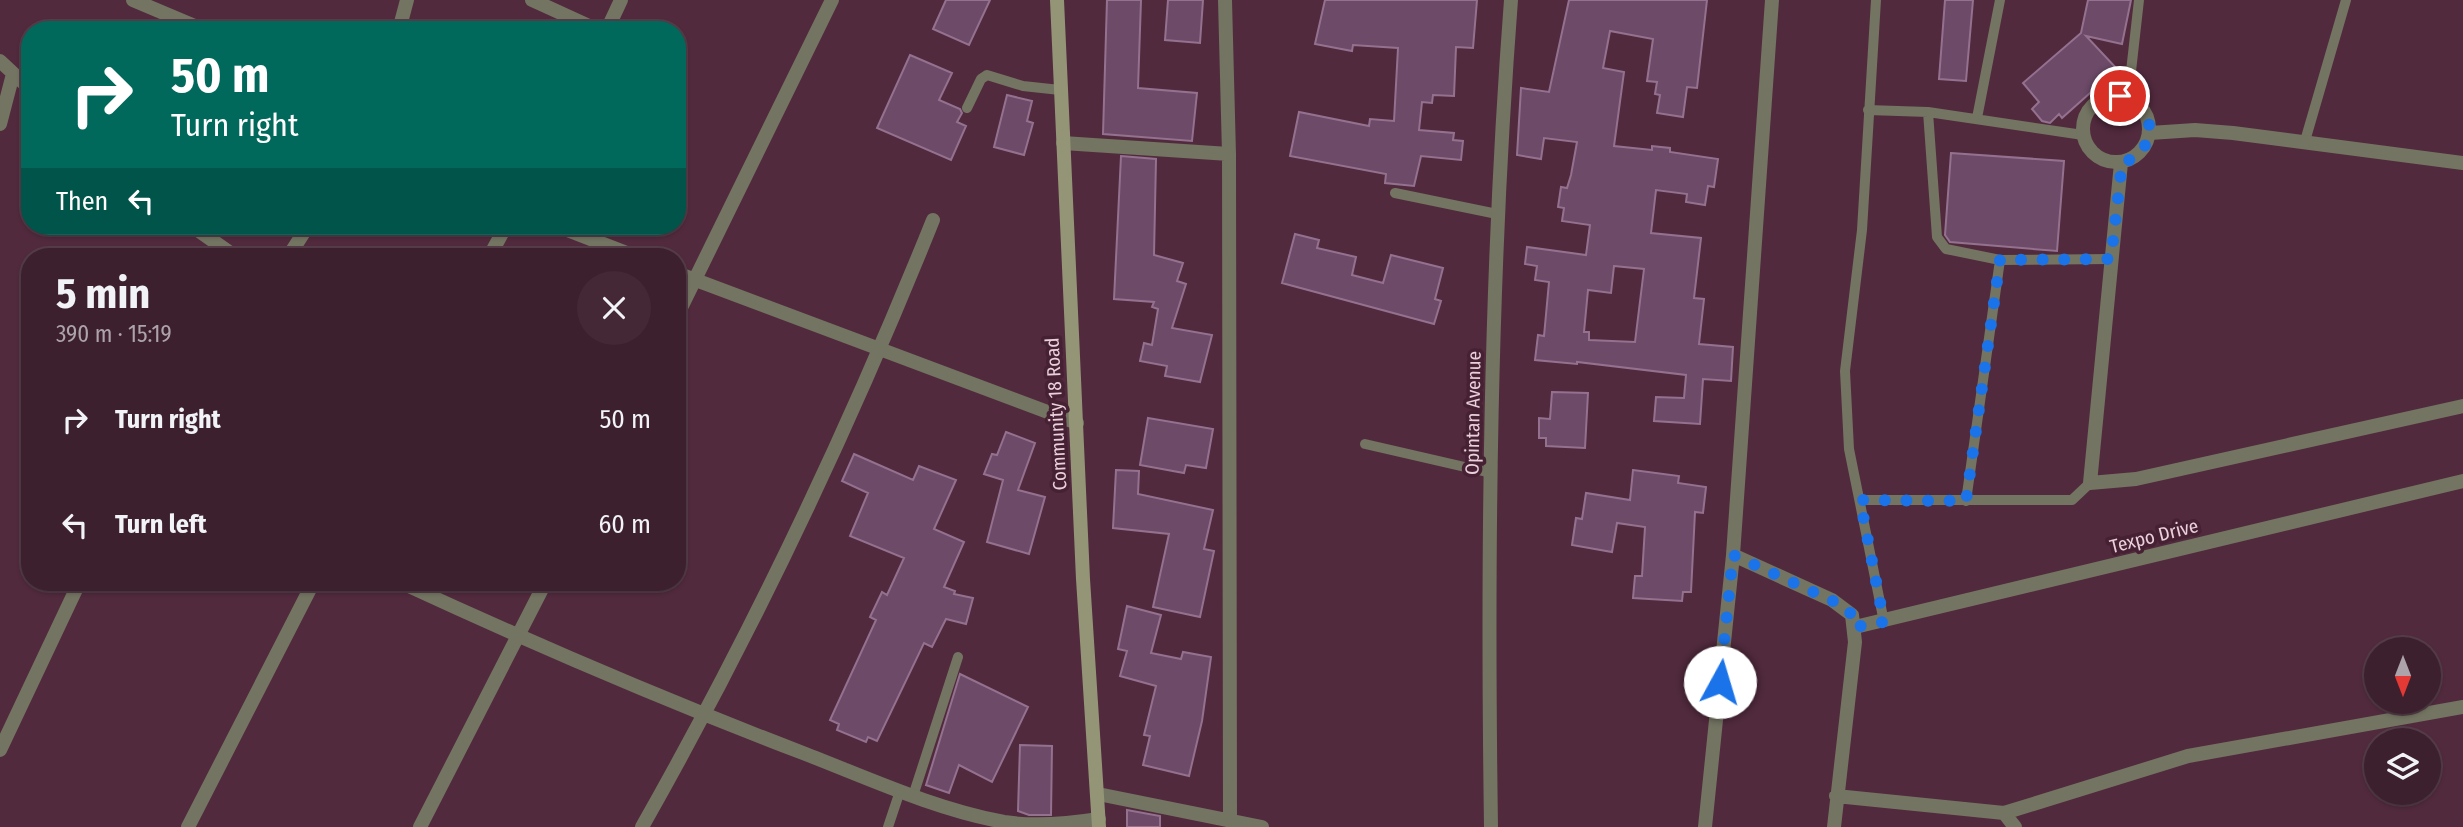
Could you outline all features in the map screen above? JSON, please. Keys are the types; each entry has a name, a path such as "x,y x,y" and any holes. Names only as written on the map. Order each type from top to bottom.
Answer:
{"main road":[{"name":"Community 18 Road","path":"1057,0 1099,823"}],"street":[{"path":"133,0 183,21"},
{"path":"401,21 407,0"},
{"path":"532,0 578,21"},
{"path":"611,21 621,0"},
{"path":"686,298 832,0"},
{"path":"1225,0 1229,154 1230,819"},
{"name":"Opintan Avenue","path":"1491,827 1491,473 1497,214 1511,0"},
{"path":"1705,827 1733,555 1772,0"},
{"path":"0,61 21,81"},
{"path":"0,124 13,74"},
{"path":"2111,96 2128,98 2147,116 2150,133 2144,149 2122,163 2096,157 2083,135 2085,117 2095,103 2111,96"},
{"path":"2150,133 2195,130 2305,141 2463,163"},
{"path":"1063,143 1229,154"},
{"path":"2122,163 2091,483 2136,479 2463,406"},
{"path":"642,827 705,715 831,462 933,220"},
{"path":"205,235 223,248"},
{"path":"581,235 614,248"},
{"path":"686,276 1077,424"},
{"name":"Texpo Drive","path":"1854,627 1884,622 2463,481"},
{"path":"1733,555 1844,606 1852,615 1854,627 1834,827"},
{"path":"0,750 75,591"},
{"path":"188,827 309,591"},
{"path":"419,591 519,637 705,715 906,793 1004,822 1049,826 1099,823"},
{"path":"420,827 541,591"},
{"path":"1836,796 2004,813 2188,756 2463,707"},
{"path":"1098,794 1262,827"},
{"path":"2004,813 2015,827"}],"lane":[{"path":"1875,0 1862,230 1845,371 1849,449 1884,622"},
{"path":"1977,118 2000,0"},
{"path":"2128,98 2139,0"},
{"path":"2305,141 2346,0"},
{"path":"967,108 981,79 987,75 1023,86 1060,90"},
{"path":"1868,110 1928,112 2083,135"},
{"path":"1928,112 1937,237 1941,245 1946,249 2000,260 2111,259"},
{"path":"1395,193 1497,214"},
{"path":"1966,501 2000,260"},
{"path":"1365,444 1491,473"},
{"path":"1860,500 2073,500 2091,483"},
{"path":"888,827 906,793 958,657"}],"building":[{"path":"946,0 990,0 969,45 933,29"},
{"path":"1107,0 1141,0 1138,88 1197,93 1192,141 1103,134"},
{"path":"1168,0 1203,0 1200,43 1165,40"},
{"path":"1325,0 1477,0 1473,48 1456,47 1454,96 1433,95 1432,103 1422,102 1419,130 1454,133 1453,140 1463,141 1461,160 1421,156 1414,186 1385,183 1386,174 1290,156 1299,112 1369,126 1370,119 1394,121 1398,48 1353,45 1352,51 1315,44"},
{"path":"1569,0 1707,0 1697,88 1687,87 1683,117 1657,113 1660,95 1655,94 1657,82 1647,81 1653,39 1610,31 1603,68 1624,72 1614,146 1652,150 1652,146 1670,148 1670,152 1718,159 1714,187 1708,186 1705,205 1686,202 1687,194 1656,190 1651,233 1701,238 1694,298 1704,299 1699,344 1733,347 1731,381 1703,379 1700,424 1654,421 1656,397 1684,398 1686,375 1577,362 1535,360 1538,335 1544,336 1549,282 1535,280 1537,266 1525,264 1527,247 1586,255 1590,225 1562,221 1564,208 1558,207 1561,187 1567,188 1571,175 1577,142 1544,138 1541,159 1517,155 1521,88 1549,92","holes":["1614,266 1644,269 1635,342 1589,340 1589,332 1584,332 1588,290 1611,293"]},
{"path":"1945,0 1973,0 1966,81 1939,79"},
{"path":"2088,0 2131,0 2122,44 2086,36 2117,69 2062,118 2059,114 2050,123 2042,121 2032,109 2039,102 2023,83 2081,33"},
{"path":"910,55 952,73 939,100 960,109 962,113 957,122 966,126 951,160 877,128"},
{"path":"1007,95 1032,101 1027,121 1033,123 1024,155 994,147"},
{"path":"1951,153 2064,161 2057,251 1950,242 1945,235"},
{"path":"1121,156 1156,159 1154,255 1183,263 1177,281 1186,284 1172,328 1212,335 1200,382 1165,376 1167,366 1140,361 1144,343 1152,345 1158,309 1152,307 1154,302 1114,299"},
{"path":"1295,234 1319,240 1317,248 1356,257 1352,275 1383,283 1391,255 1443,268 1435,299 1441,301 1434,324 1282,283"},
{"path":"1552,392 1588,393 1585,448 1546,446 1546,438 1539,438 1539,418 1550,419"},
{"path":"1148,418 1213,429 1206,468 1186,465 1184,473 1140,465"},
{"path":"1006,432 1035,443 1018,490 1045,497 1029,554 987,542 1003,480 984,474 992,454 997,455"},
{"path":"854,454 913,480 919,466 956,480 934,529 964,542 944,587 955,591 954,594 973,598 966,624 946,619 932,647 924,643 877,741 868,737 866,742 837,730 839,724 830,720 876,620 870,617 882,592 887,595 904,558 850,536 868,493 842,481"},
{"path":"1116,470 1139,471 1138,494 1213,510 1204,549 1214,551 1200,617 1153,607 1169,534 1113,528"},
{"path":"1633,470 1679,476 1678,483 1706,487 1703,513 1695,512 1691,592 1683,592 1682,601 1633,598 1635,576 1642,576 1645,527 1617,523 1612,552 1572,545 1576,518 1582,519 1586,493 1630,500"},
{"path":"1127,606 1161,615 1151,653 1181,659 1183,652 1211,657 1202,721 1189,776 1143,765 1150,736 1144,735 1156,686 1120,676 1127,651 1118,649"},
{"path":"960,674 1028,707 992,782 959,765 949,793 926,785"},
{"path":"1020,745 1052,746 1051,815 1029,815 1018,811"},
{"path":"1127,810 1160,816 1160,827 1127,827"}],"route":[{"path":"1720,682 1733,555 1789,578 1844,606 1852,615 1854,627 1884,622 1860,500 1966,501 2000,260 2111,259 2122,163 2144,149 2150,133 2150,124 2143,108 2120,96"}]}
